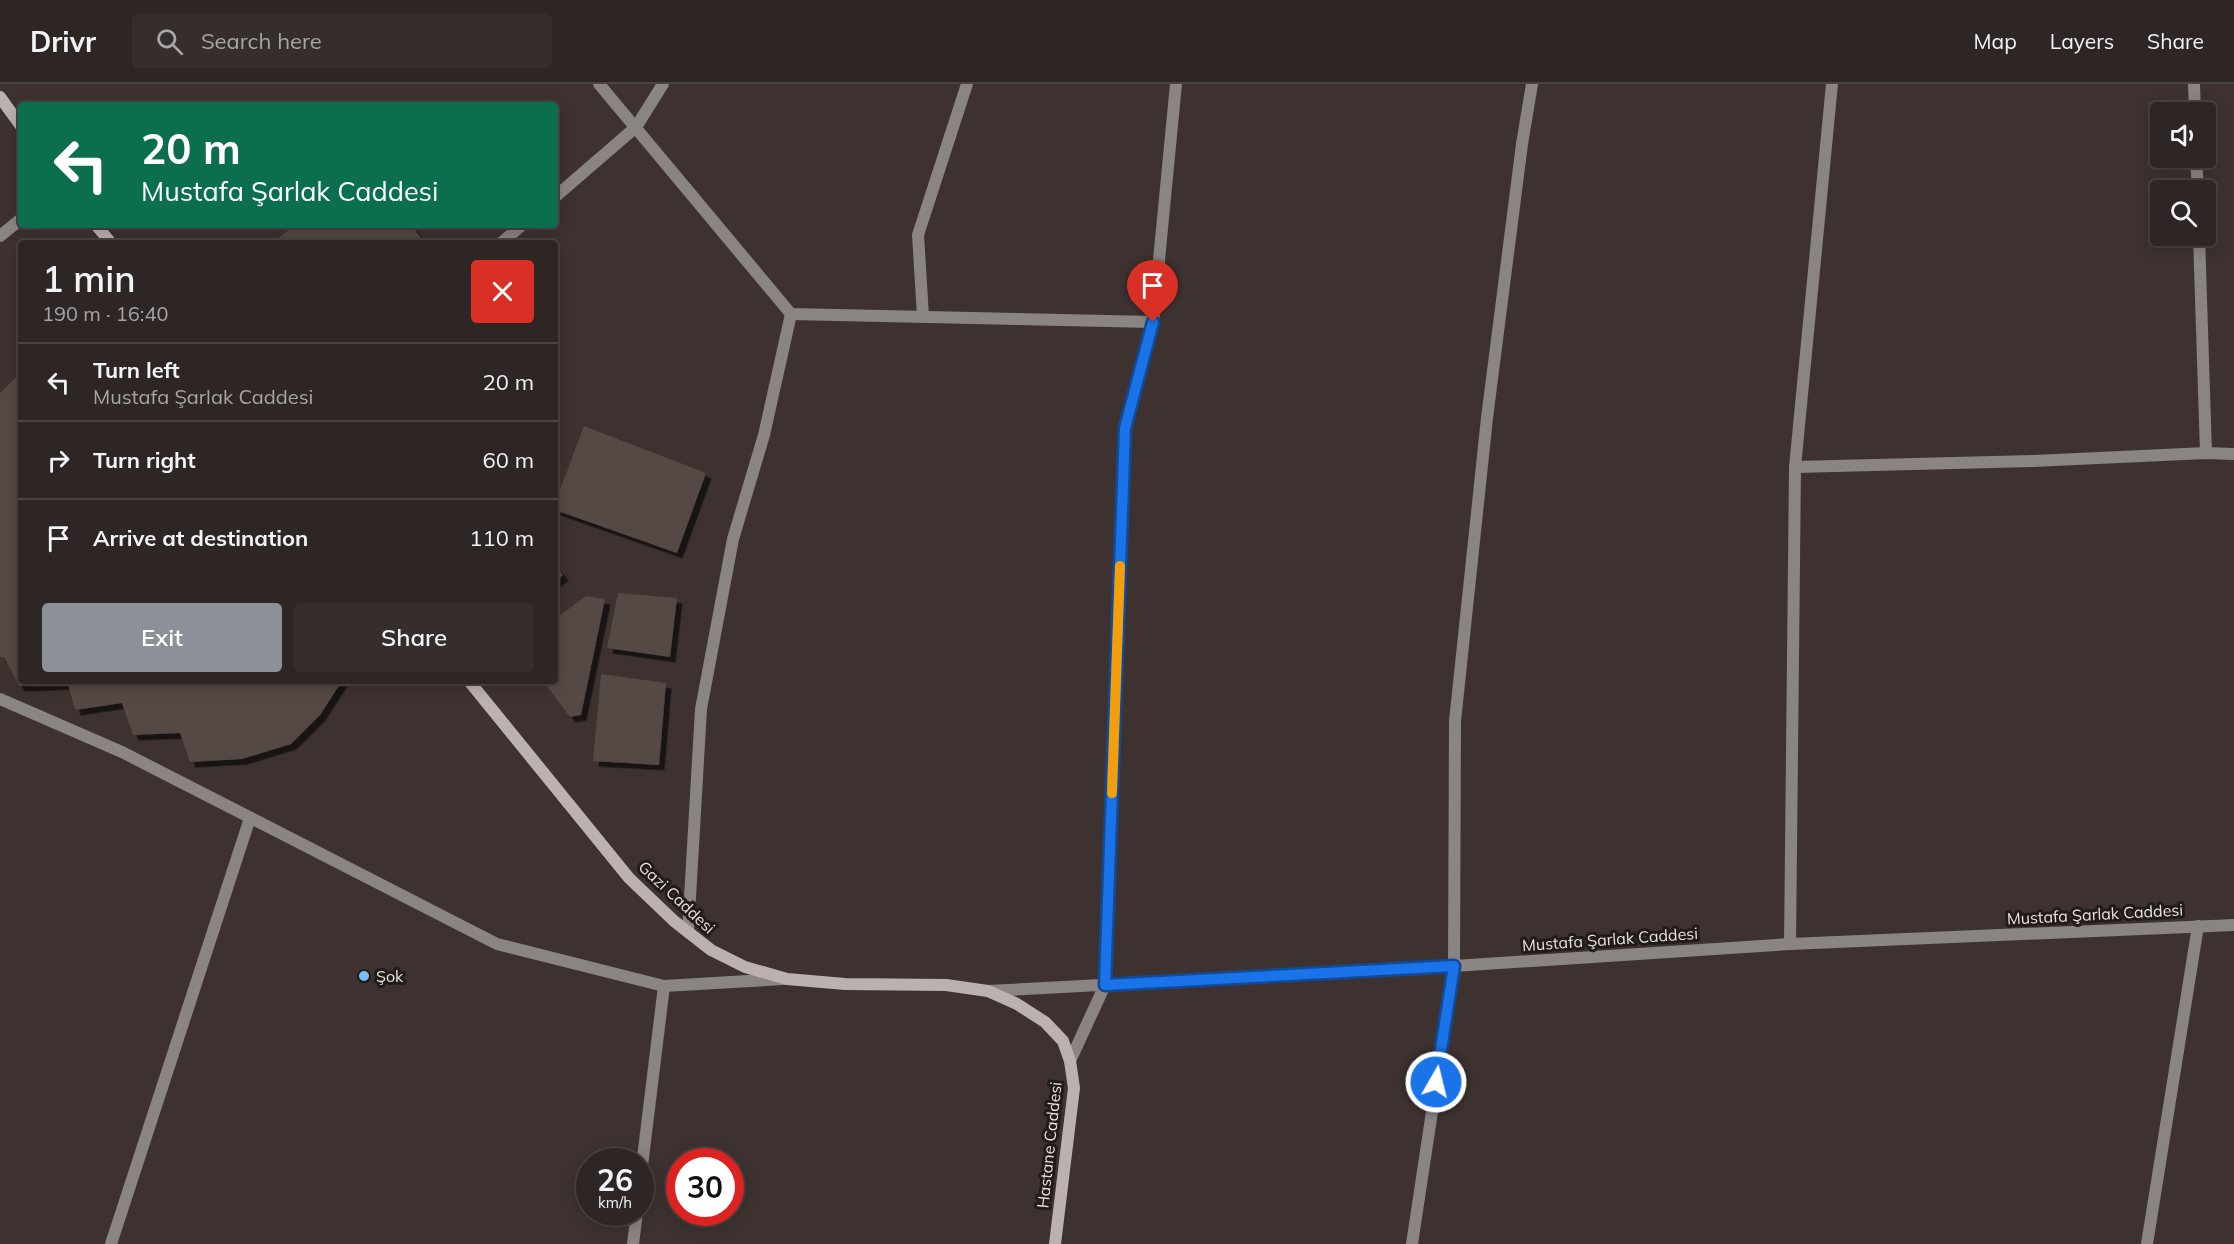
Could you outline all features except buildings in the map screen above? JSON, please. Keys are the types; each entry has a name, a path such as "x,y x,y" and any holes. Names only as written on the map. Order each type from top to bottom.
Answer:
{"main road":[{"path":"0,97 18,122"},
{"path":"98,228 108,240"},
{"name":"Gazi Caddesi","path":"471,684 629,878 711,950 745,967 787,979 845,984 946,985 988,991 1017,1004 1045,1022"},
{"name":"Hastane Caddesi","path":"1045,1022 1063,1041 1070,1061 1074,1088 1055,1244"}],"street":[{"path":"599,84 791,314 1153,322"},
{"path":"558,193 636,127 663,84"},
{"path":"923,316 918,235 967,84"},
{"path":"1070,1061 1105,985 1125,428 1153,322 1176,84"},
{"path":"1412,1244 1454,966 1455,721 1487,418 1522,144 1532,84"},
{"path":"1790,944 1795,467 1832,84"},
{"path":"2194,84 2195,102"},
{"path":"0,236 18,221"},
{"path":"504,240 518,228"},
{"path":"2199,246 2206,453"},
{"path":"688,932 701,709 733,539 764,435 791,314"},
{"path":"1795,467 2033,461 2206,453 2234,454"},
{"path":"0,699 122,752 497,944 664,986 787,979"},
{"path":"111,1244 250,818"},
{"name":"Mustafa Şarlak Caddesi","path":"988,991 1454,966 1790,944 2234,925"},
{"path":"2147,1244 2198,926"},
{"path":"644,1148 664,986"},
{"path":"633,1244 635,1226"}],"slow traffic":[{"path":"1112,793 1120,566"}],"place":[{"name":"Şok","path":"364,976"}],"route":[{"path":"1153,322 1125,428 1105,985 1454,966 1436,1082"}]}
